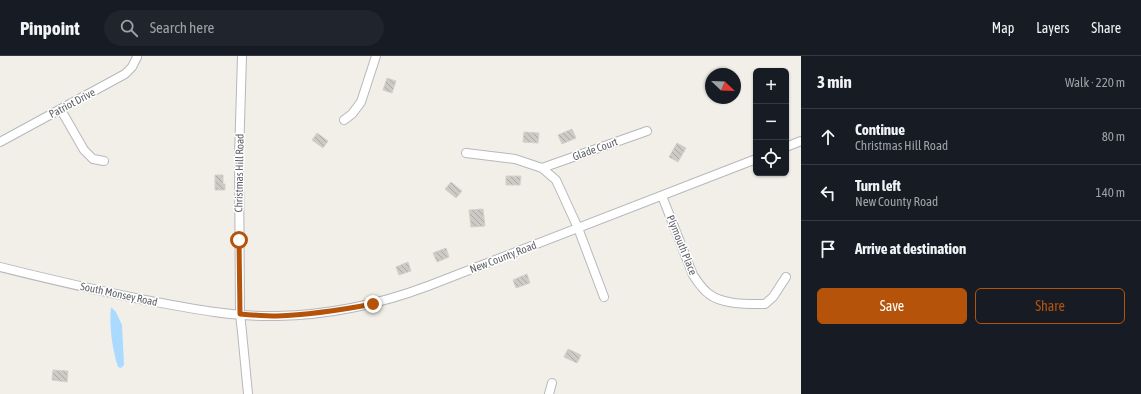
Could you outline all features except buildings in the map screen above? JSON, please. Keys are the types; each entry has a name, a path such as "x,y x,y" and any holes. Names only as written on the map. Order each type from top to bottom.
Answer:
{"street":[{"name":"Christmas Hill Road","path":"242,56 239,164 240,314 248,394"},
{"path":"344,120 352,114 360,102 376,56"},
{"name":"Patriot Drive","path":"0,142 125,74 132,67 138,57"},
{"path":"61,110 84,150 93,159 104,161"},
{"name":"Glade Court","path":"542,168 647,130"},
{"path":"789,146 801,141"},
{"path":"466,153 515,159 542,168 556,180 578,228 604,298"},
{"name":"New County Road","path":"240,314 277,316 311,314 373,304 401,296 753,160"},
{"name":"Plymouth Place","path":"662,196 693,275 710,295 726,302 765,304 773,297 786,277"},
{"name":"South Monsey Road","path":"0,267 172,305 240,314"},
{"path":"549,394 552,383"}],"water":[{"path":"111,307 116,312 122,325 124,365 121,368 118,367 113,345 110,321"}],"route":[{"path":"239,240 240,314 277,316 311,314 373,304"}]}
